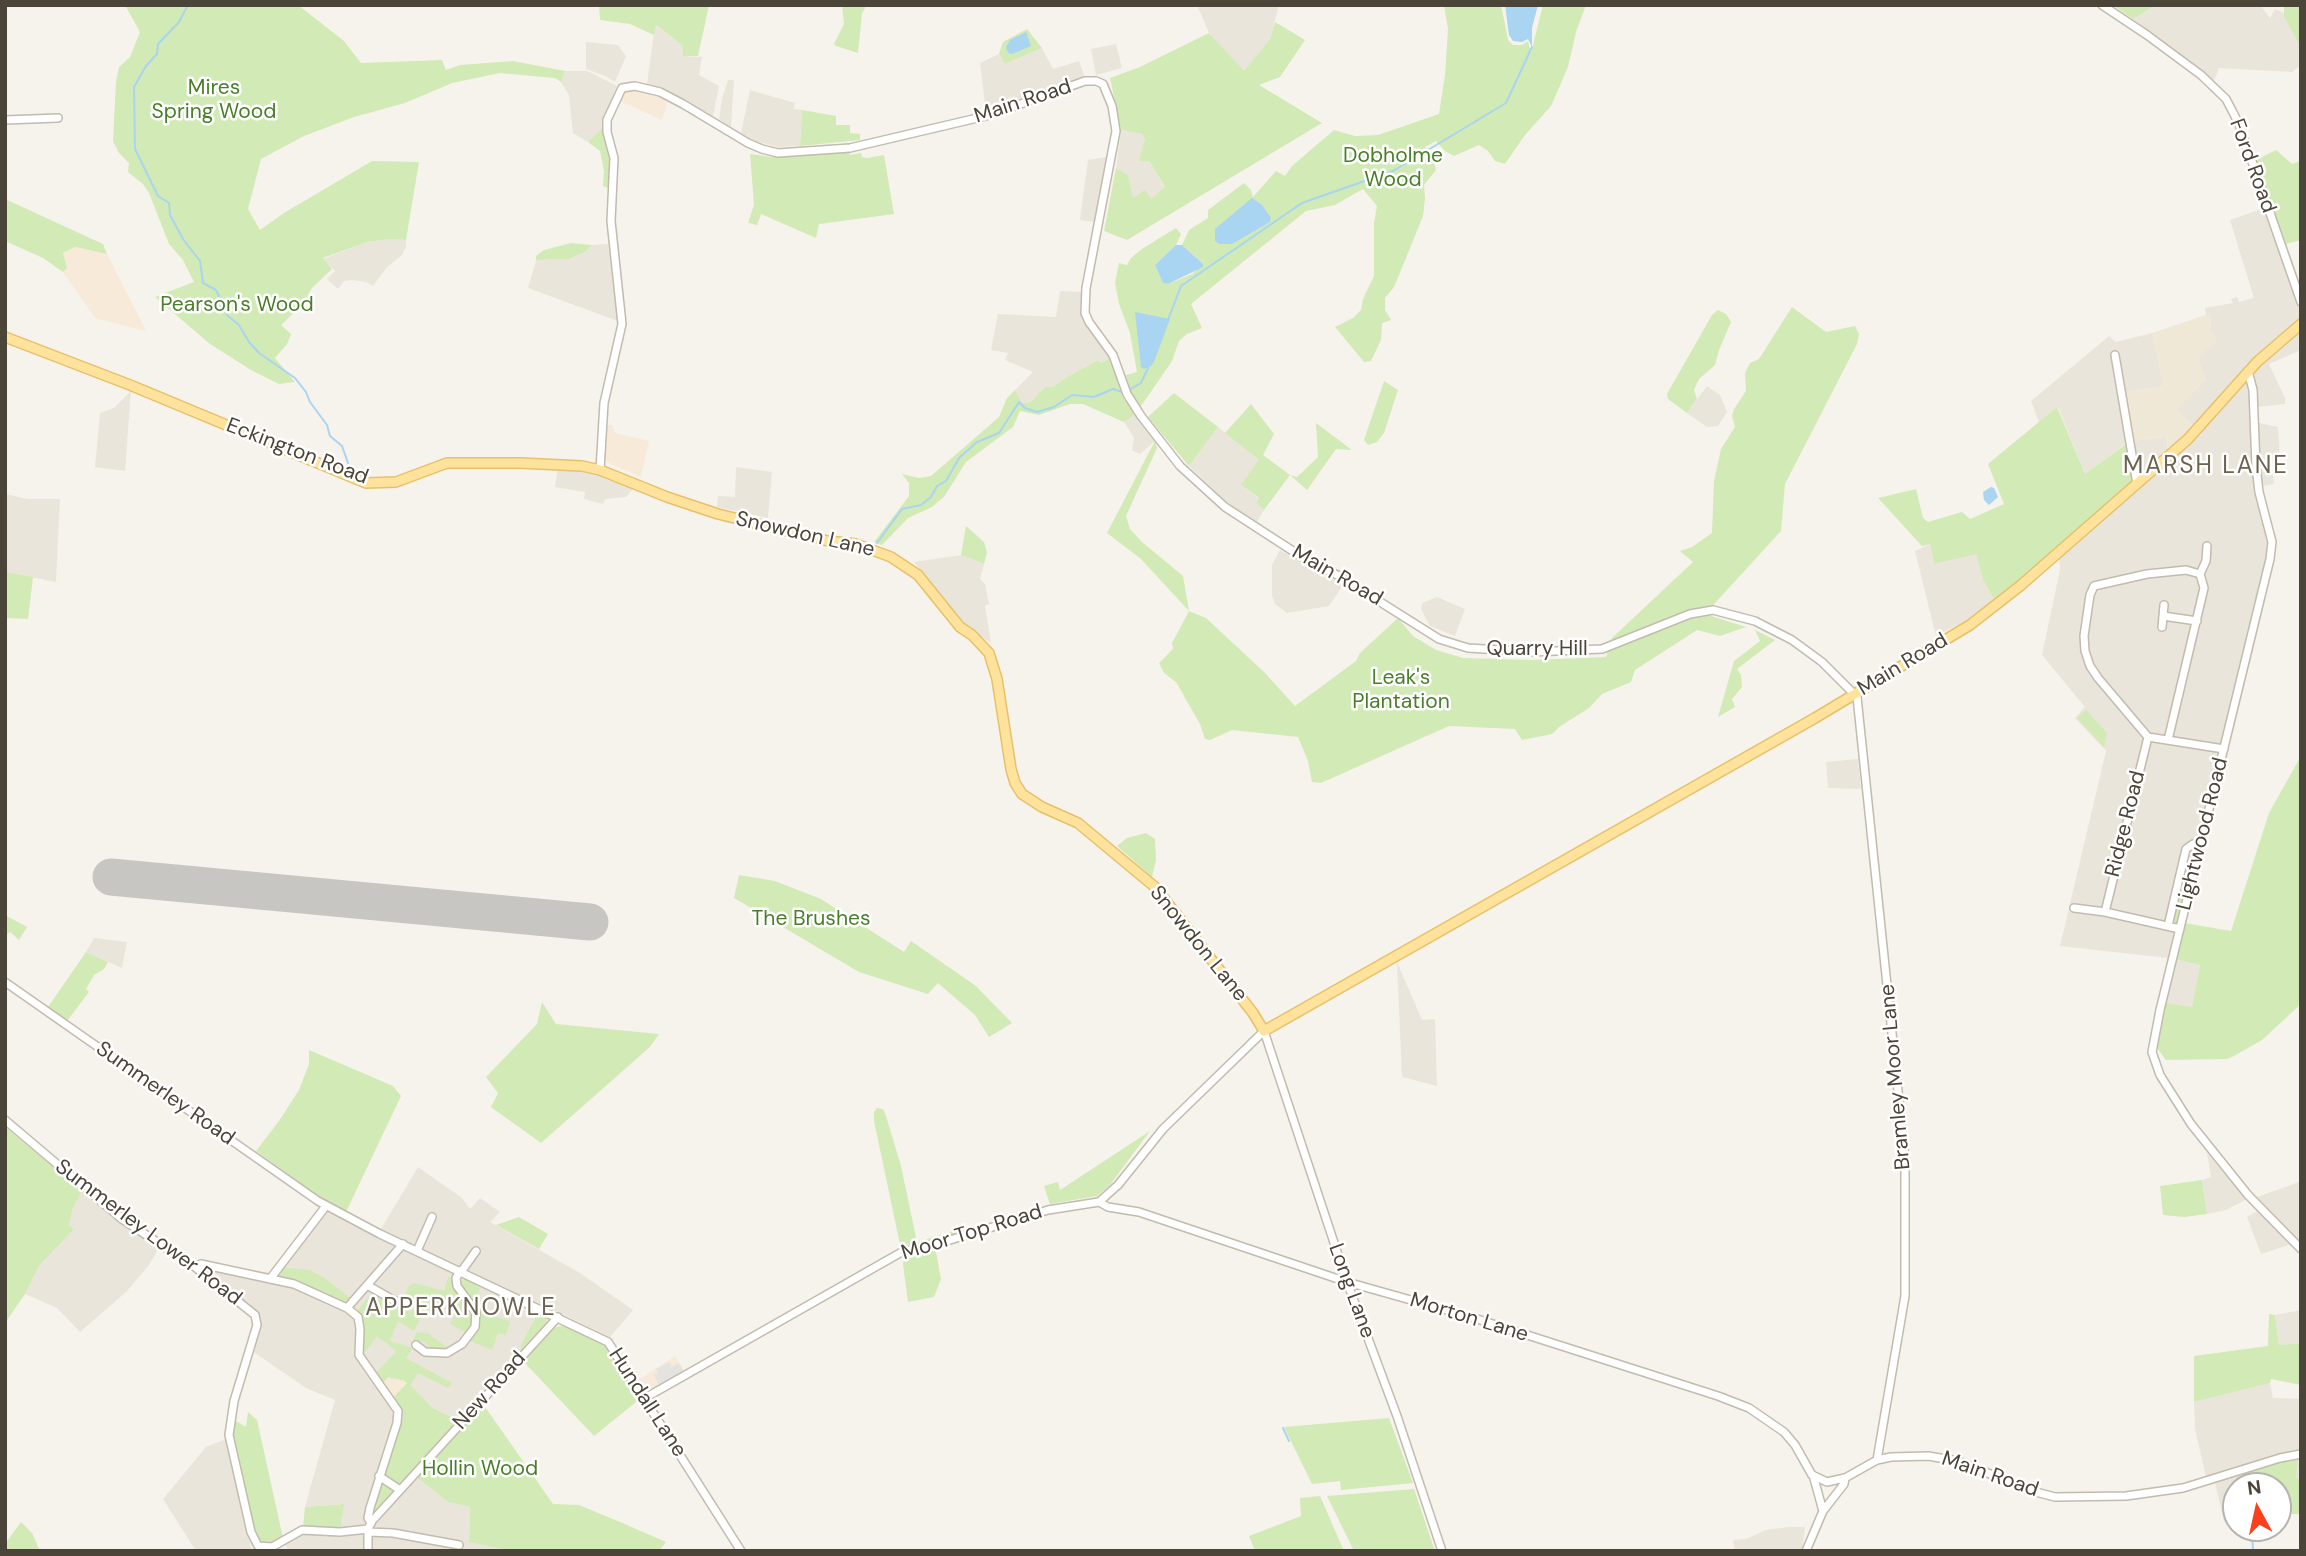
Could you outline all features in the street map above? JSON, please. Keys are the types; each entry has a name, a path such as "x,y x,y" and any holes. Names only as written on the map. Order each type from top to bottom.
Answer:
{"main road":[{"name":"Main Road","path":"1264,1031 1855,694 1989,612 2202,425 2249,371 2301,324"},
{"name":"Eckington Road","path":"5,337 366,482 396,482 447,463 550,464 600,470"},
{"name":"Snowdon Lane","path":"600,470 718,514 877,550 918,575 960,626 984,646 993,662 1011,769 1022,794 1042,807 1078,823 1154,887 1253,1013 1264,1031"}],"street":[{"name":"Ford Road","path":"2102,5 2201,75 2226,99 2239,124 2301,302"},
{"name":"Main Road","path":"600,470 604,403 622,324 611,222 614,158 607,132 607,120 622,88 635,86 660,92 748,143 778,153 850,148 990,115 1085,82 1100,82 1108,92 1116,131 1086,288 1085,313 1113,355 1126,391 1180,466 1225,507 1439,639"},
{"path":"5,120 58,118"},
{"path":"2115,355 2137,484"},
{"name":"Lightwood Road","path":"2249,371 2253,390 2259,492 2272,550 2153,1042 2154,1063 2168,1090 2215,1156 2248,1195 2301,1249"},
{"path":"2168,740 2204,588 2200,574 2209,556 2207,546"},
{"path":"2200,574 2186,570 2147,573 2098,584 2091,590 2084,643 2090,666 2148,737 2224,750"},
{"path":"2162,628 2164,605"},
{"name":"Quarry Hill","path":"1439,639 1468,648 1574,652 1602,649 1690,614 1713,610 1755,621 1792,640 1822,662 1855,694"},
{"path":"2163,617 2197,621"},
{"name":"Bramley Moor Lane","path":"1855,694 1859,707 1905,1158 1905,1296 1877,1461"},
{"name":"Ridge Road","path":"2105,912 2148,737"},
{"path":"2168,926 2186,849 2193,844 2200,846"},
{"path":"2074,908 2105,912 2179,929"},
{"name":"Summerley Road","path":"5,982 326,1206"},
{"path":"1100,1202 1118,1185 1163,1129 1264,1031"},
{"name":"Long Lane","path":"1264,1031 1347,1282 1441,1551"},
{"name":"Summerley Lower Road","path":"5,1120 122,1219 195,1267 257,1320 234,1401 229,1435 251,1532 258,1546 272,1547 302,1530 340,1532 369,1528"},
{"name":"Morton Lane","path":"1100,1202 1108,1207 1139,1212 1347,1282 1471,1317 1749,1408 1784,1432 1795,1445 1812,1475 1823,1511"},
{"name":"Moor Top Road","path":"645,1398 900,1253 1048,1210 1100,1202"},
{"path":"270,1279 326,1206"},
{"name":"Hundall Lane","path":"326,1206 608,1342 741,1551"},
{"path":"417,1251 432,1217"},
{"path":"347,1308 402,1244"},
{"path":"419,1345 431,1353 447,1353 462,1344 475,1327 476,1312 457,1286 456,1278 476,1251"},
{"path":"195,1267 201,1264 294,1284 355,1313 360,1322 359,1354 398,1411 397,1423 368,1518 368,1551"},
{"path":"367,1285 395,1301 408,1304"},
{"name":"New Road","path":"369,1528 400,1490 558,1317"},
{"path":"2297,1454 2301,1448"},
{"name":"Main Road","path":"1806,1551 1823,1511 1844,1484 1845,1478 1877,1461 1909,1456 1945,1457 2032,1491 2055,1497 2087,1498 2183,1488 2297,1454"},
{"path":"1812,1475 1827,1482 1845,1478"},
{"path":"379,1476 400,1490"},
{"path":"369,1528 459,1545"}],"shaded area":[{"path":"1197,5 1279,5 1270,39 1244,72 1209,33"},
{"path":"2156,5 2260,5 2270,18 2275,9 2284,13 2301,48 2301,65 2292,72 2219,68 2214,81 2133,19"},
{"path":"655,25 683,46 683,56 702,57 699,75 719,86 713,116 678,96 647,84"},
{"path":"586,42 618,45 626,56 615,82 586,69"},
{"path":"1116,44 1122,68 1096,75 1091,49"},
{"path":"1042,48 1053,69 1079,61 1085,78 986,112 980,63 999,54 1005,64"},
{"path":"565,71 587,71 617,86 605,115 604,126 588,142 573,133 569,95 561,82"},
{"path":"728,80 734,80 731,127 719,119"},
{"path":"631,89 668,100 662,120 618,100 625,90"},
{"path":"750,90 795,103 794,109 802,110 800,146 778,147 755,141 741,133"},
{"path":"1121,130 1142,134 1145,139 1149,161 1165,188 1151,199 1133,199 1128,175 1116,168"},
{"path":"1110,149 1095,222 1080,220 1088,160 1106,157"},
{"name":"MARSH LANE","path":"2273,205 2301,286 2301,350 2269,364 2285,398 2285,404 2258,407 2259,423 2278,427 2280,458 2271,461 2274,484 2262,486 2275,549 2253,650 2175,959 2200,965 2192,1008 2157,1002 2168,958 2060,946 2106,751 2075,718 2085,707 2042,655 2060,570 2059,556 2053,551 2132,482 2125,444 2085,474 2058,407 2039,422 2031,401 2109,336 2116,342 2152,333 2164,386 2125,393 2133,441 2166,436 2168,450 2194,426 2176,410 2206,379 2201,370 2199,356 2211,330 2210,315 2206,315 2205,308 2233,303 2231,299 2237,297 2239,302 2254,298 2230,220"},
{"path":"406,240 406,246 402,255 387,267 373,286 353,280 344,281 338,289 327,279 335,271 323,259 367,242"},
{"path":"608,244 618,321 528,288 536,260 569,259 585,252 592,245"},
{"path":"75,247 107,254 146,331 95,318 63,272 67,268 63,253"},
{"path":"1060,291 1083,292 1083,318 1110,358 1101,363 1098,360 1053,387 1045,387 1031,402 1022,403 1015,390 1033,372 1005,360 1008,353 991,350 998,314 1056,317"},
{"path":"2210,315 2211,329 2218,341 2199,356 2201,370 2207,378 2177,410 2194,426 2169,451 2166,436 2133,441 2125,392 2164,386 2152,333"},
{"path":"1707,386 1720,395 1727,412 1718,426 1707,427 1687,413"},
{"path":"131,391 125,471 95,467 100,413 114,408"},
{"path":"1136,414 1155,441 1140,454 1132,450 1134,438 1124,422"},
{"path":"605,425 612,425 615,433 649,441 641,477 609,463 604,458"},
{"path":"1218,427 1260,461 1241,485 1259,499 1258,503 1264,510 1256,523 1226,501 1189,466"},
{"path":"736,467 772,472 768,518 717,507 718,496 735,497"},
{"path":"558,468 604,475 633,489 626,497 605,499 603,504 584,499 585,492 555,487"},
{"path":"5,494 27,499 60,499 56,582 5,572"},
{"path":"1930,544 1934,564 1976,553 1983,580 1995,601 1936,636 1915,551"},
{"path":"1280,550 1343,585 1329,606 1287,613 1275,604 1272,596 1272,565"},
{"path":"961,555 984,564 980,579 985,584 989,604 985,606 991,643 962,623 914,562"},
{"path":"1437,597 1465,609 1455,636 1430,626 1421,609 1422,603"},
{"path":"1858,759 1861,789 1828,788 1826,762"},
{"path":"94,938 127,942 122,968 86,952"},
{"path":"1397,962 1422,1020 1435,1019 1437,1086 1402,1077"},
{"path":"2207,1153 2247,1199 2226,1210 2207,1214 2202,1180 2211,1177"},
{"path":"418,1167 462,1198 470,1209 480,1198 500,1212 490,1222 580,1273 633,1310 610,1337 556,1311 458,1420 433,1408 404,1380 401,1406 403,1418 390,1449 379,1487 375,1514 411,1474 448,1502 470,1507 469,1542 511,1551 288,1551 283,1538 344,1504 305,1507 335,1400 306,1388 245,1349 253,1325 250,1316 185,1265 189,1259 270,1273 320,1208 323,1200 381,1229"},
{"path":"2299,1182 2301,1245 2298,1242 2261,1254 2247,1217 2266,1206 2257,1197"},
{"path":"84,1185 124,1217 162,1242 149,1265 126,1292 80,1332 57,1308 25,1294 39,1266 74,1229 69,1225 73,1208"},
{"path":"2301,1310 2301,1343 2279,1345 2275,1315"},
{"path":"675,1356 684,1372 647,1392 639,1379"},
{"path":"669,1362 672,1367 679,1363 684,1372 659,1385 654,1375 658,1373 656,1369"},
{"path":"388,1377 407,1383 392,1399 382,1384"},
{"path":"2270,1383 2273,1398 2301,1399 2301,1453 2298,1460 2301,1460 2301,1479 2296,1479 2297,1461 2247,1472 2222,1472 2222,1513 2215,1482 2206,1477 2195,1429 2194,1402"},
{"path":"226,1439 252,1551 196,1551 163,1499 206,1447"},
{"path":"1805,1527 1802,1551 1735,1551 1733,1540 1746,1539 1766,1530"}],"green space":[{"path":"125,5 298,5 344,41 361,63 442,60 446,70 460,65 513,61 565,71 561,82 555,78 500,73 452,83 405,103 354,117 304,136 261,159 248,209 260,230 372,161 419,162 406,240 367,242 323,258 332,269 312,288 303,304 281,325 291,334 287,344 275,358 295,382 279,384 210,344 155,297 194,282 183,260 169,244 149,193 143,184 128,172 129,163 119,153 113,141 119,67 130,57 140,32"},
{"path":"599,5 709,5 698,56 683,56 683,46 656,25 654,35 630,24 600,20"},
{"path":"842,5 867,5 862,13 858,53 834,44 844,24"},
{"name":"Dobholme Wood","path":"1444,5 1501,5 1508,40 1513,45 1522,45 1528,41 1531,53 1543,5 1586,5 1568,67 1551,106 1525,135 1505,164 1495,161 1488,151 1479,145 1454,156 1436,141 1425,147 1433,158 1436,170 1424,185 1423,216 1394,287 1385,298 1385,310 1391,320 1382,323 1381,340 1371,361 1364,362 1335,327 1353,318 1361,310 1374,276 1374,223 1377,206 1363,189 1335,205 1306,211 1191,304 1202,328 1187,334 1179,341 1172,361 1139,409 1131,396 1126,375 1137,372 1130,333 1119,304 1115,283 1119,263 1127,265 1142,249 1176,228 1181,234 1176,245 1155,265 1163,283 1168,284 1192,274 1203,264 1182,245 1189,230 1208,218 1208,210 1244,183 1251,190 1253,197 1276,171 1285,176 1292,166 1334,130 1355,136 1378,135 1439,114 1448,29"},
{"path":"2113,5 2156,5 2133,19"},
{"path":"2284,5 2301,5 2301,48 2284,16"},
{"path":"1275,22 1305,40 1280,77 1259,85 1322,123 1127,240 1104,231 1116,168 1128,175 1133,198 1145,190 1151,199 1165,187 1149,161 1139,161 1145,139 1142,134 1121,130 1110,78 1140,67 1209,33 1244,71 1270,39"},
{"path":"1027,29 1042,48 1005,64 999,54 1003,42"},
{"path":"802,110 836,116 836,125 850,125 850,133 860,134 860,140 800,146"},
{"path":"604,126 611,163 608,188 603,186 604,171 600,151 588,142"},
{"path":"2276,150 2292,164 2301,161 2301,240 2286,244 2256,160"},
{"path":"849,152 850,155 861,153 862,157 867,158 884,155 894,214 819,224 816,238 761,214 757,225 748,223 754,205 750,154 772,157"},
{"path":"5,199 103,244 107,254 75,247 63,253 67,268 63,272 43,258 5,241"},
{"path":"571,243 592,245 585,252 569,259 536,260 536,256 544,250"},
{"name":"Leak's Plantation","path":"1792,307 1826,332 1855,326 1859,334 1857,344 1785,484 1781,531 1705,614 1746,627 1720,636 1697,630 1635,670 1631,682 1602,694 1589,708 1552,734 1522,740 1515,729 1449,726 1321,783 1312,782 1308,761 1298,737 1232,730 1210,740 1205,739 1200,724 1176,682 1164,673 1159,663 1173,649 1172,643 1189,611 1206,618 1264,672 1295,706 1356,661 1360,653 1398,618 1413,636 1436,650 1463,658 1532,660 1606,657 1612,638 1693,562 1680,551 1692,547 1712,533 1714,481 1721,449 1735,427 1732,416 1734,409 1746,391 1745,373 1750,363 1759,359"},
{"path":"1718,310 1726,314 1731,322 1715,365 1699,379 1694,390 1697,399 1687,413 1668,399 1667,394 1712,315"},
{"path":"1110,358 1123,398 1136,414 1124,422 1083,404 1070,404 1039,415 1020,411 1013,427 966,462 944,497 932,507 908,518 882,545 874,542 909,496 909,483 902,474 919,478 931,476 999,417 1007,398 1015,390 1022,403 1031,402 1045,387 1053,387 1098,360 1101,363"},
{"path":"1384,381 1398,390 1384,433 1377,442 1368,445 1364,440"},
{"path":"1174,393 1218,427 1189,466 1148,417"},
{"path":"1251,404 1274,434 1263,455 1290,475 1264,510 1257,503 1259,498 1241,485 1259,460 1225,433"},
{"path":"2057,407 2085,474 2126,444 2132,482 1995,601 1983,580 1976,554 1934,564 1930,544 1922,546 1878,498 1916,489 1923,518 1928,522 1962,512 1970,519 2004,504 1988,464"},
{"path":"1316,423 1352,450 1336,449 1307,490 1290,475 1297,477 1318,457"},
{"path":"1155,441 1157,448 1126,516 1130,529 1142,542 1183,576 1189,611 1141,559 1107,533"},
{"path":"966,526 984,542 987,552 984,564 961,555"},
{"path":"5,572 33,577 28,619 5,618"},
{"path":"1755,630 1775,640 1737,669 1741,675 1742,687 1732,699 1735,707 1718,717 1734,661 1760,641"},
{"path":"2086,710 2107,733 2104,747 2077,718"},
{"path":"2301,756 2301,1004 2262,1040 2232,1057 2166,1060 2157,1048 2164,1003 2192,1007 2200,965 2175,959 2184,923 2231,931 2269,813"},
{"path":"1146,833 1155,839 1156,860 1152,877 1117,846 1127,838"},
{"path":"2195,846 2177,924 2173,924 2175,903 2179,902 2181,893 2178,890 2184,864 2189,863 2188,851"},
{"name":"The Brushes","path":"739,875 775,881 821,899 904,952 911,941 976,986 1012,1023 989,1037 975,1015 938,983 928,994 859,972 734,898"},
{"path":"5,915 27,927 19,940 10,932 5,936"},
{"path":"86,952 108,962 104,969 94,975 86,989 89,992 67,1021 48,1007"},
{"path":"542,1002 556,1024 659,1034 650,1047 541,1143 491,1107 498,1093 486,1077 537,1024"},
{"path":"309,1050 393,1086 401,1096 346,1212 323,1200 256,1151 299,1090 309,1064"},
{"path":"877,1108 883,1109 886,1116 901,1166 917,1242 960,1229 961,1232 934,1241 941,1279 934,1297 908,1302 903,1264 905,1247 901,1249 874,1121"},
{"path":"5,1127 82,1191 73,1208 69,1225 74,1229 39,1266 25,1294 5,1323"},
{"path":"1150,1131 1110,1185 1097,1196 1050,1204 1044,1186 1058,1182 1060,1190"},
{"path":"2202,1180 2207,1214 2184,1217 2163,1215 2160,1186"},
{"path":"519,1217 548,1234 539,1249 496,1225"},
{"path":"279,1267 310,1270 350,1298 347,1304 276,1277"},
{"path":"448,1277 451,1278 458,1296 471,1309 472,1325 467,1333 450,1324 459,1305 443,1298 434,1314 421,1308 416,1317 420,1319 414,1331 398,1321 390,1341 410,1347 412,1349 406,1358 452,1383 448,1388 418,1373 410,1385 433,1408 458,1420 403,1483 397,1484 384,1474 390,1449 403,1418 401,1406 392,1399 407,1383 388,1377 382,1384 375,1374 395,1350 377,1336 363,1355 363,1322 357,1311 371,1294 406,1311 415,1310 419,1304 412,1297 405,1296 409,1286 414,1283 444,1291"},
{"path":"465,1279 480,1288 475,1303 461,1289 460,1282"},
{"path":"523,1305 545,1316 547,1322 520,1352 537,1315"},
{"path":"481,1313 510,1321 506,1335 498,1333 492,1350 470,1341 479,1327"},
{"path":"2269,1314 2275,1315 2279,1345 2301,1343 2301,1385 2271,1379 2270,1383 2194,1402 2194,1356 2268,1346"},
{"path":"570,1327 605,1345 641,1398 594,1436 523,1361 554,1328"},
{"path":"417,1332 429,1334 448,1348 431,1349 425,1342 413,1340"},
{"name":"Hollin Wood","path":"483,1404 553,1504 579,1505 666,1542 659,1551 511,1551 469,1542 470,1507 448,1502 417,1478"},
{"path":"248,1412 257,1420 283,1538 270,1544 261,1544 255,1535 232,1442 233,1419 246,1427"},
{"path":"1389,1418 1413,1483 1341,1490 1340,1481 1312,1484 1284,1427"},
{"path":"2298,1460 2296,1478 2301,1479 2301,1514 2292,1514 2292,1472 2245,1472 2270,1464"},
{"path":"381,1482 392,1487 392,1494 373,1515"},
{"path":"1414,1489 1435,1551 1354,1551 1327,1496"},
{"path":"1320,1496 1344,1551 1255,1551 1249,1536 1301,1516 1300,1498"},
{"path":"344,1504 340,1530 303,1527 305,1507"},
{"path":"21,1522 32,1533 40,1551 5,1551 5,1544"}],"water":[{"path":"1505,5 1538,5 1532,28 1532,47 1528,39 1522,42 1513,41 1509,35"},
{"path":"1026,32 1031,46 1012,54 1008,53 1006,47 1010,40"},
{"path":"1252,198 1262,205 1271,218 1270,222 1232,244 1215,241 1215,229"},
{"path":"1176,245 1182,245 1203,267 1168,284 1163,283 1155,265"},
{"path":"1135,312 1170,319 1154,362 1144,369 1141,367"},
{"path":"1991,487 1998,497 1989,505 1984,500 1983,492"}],"waterway":[{"path":"188,5 179,22 158,44 157,54 146,66 134,87 135,149 158,196 169,203 170,215 183,239 200,261 203,283 216,290 221,306 259,353 295,378 327,425 330,436 342,446 348,463"},
{"path":"1168,320 1181,286 1302,203 1393,171 1506,103 1532,47"},
{"path":"1127,391 1141,383 1148,368"},
{"path":"877,543 902,509 921,505 931,497 937,486 946,481 959,458 977,442 999,433 1019,402 1025,408 1037,412 1054,407 1072,395 1094,397 1113,389 1122,392"},
{"path":"1283,1428 1289,1441"},
{"path":"2253,1542 2253,1551"}],"runway":[{"path":"111,877 590,922"}],"district":[{"name":"MARSH LANE","path":"2206,467"},
{"name":"APPERKNOWLE","path":"461,1309"}],"park label":[{"name":"Mires Spring Wood","path":"214,100"},
{"name":"Pearson's Wood","path":"237,305"}]}
